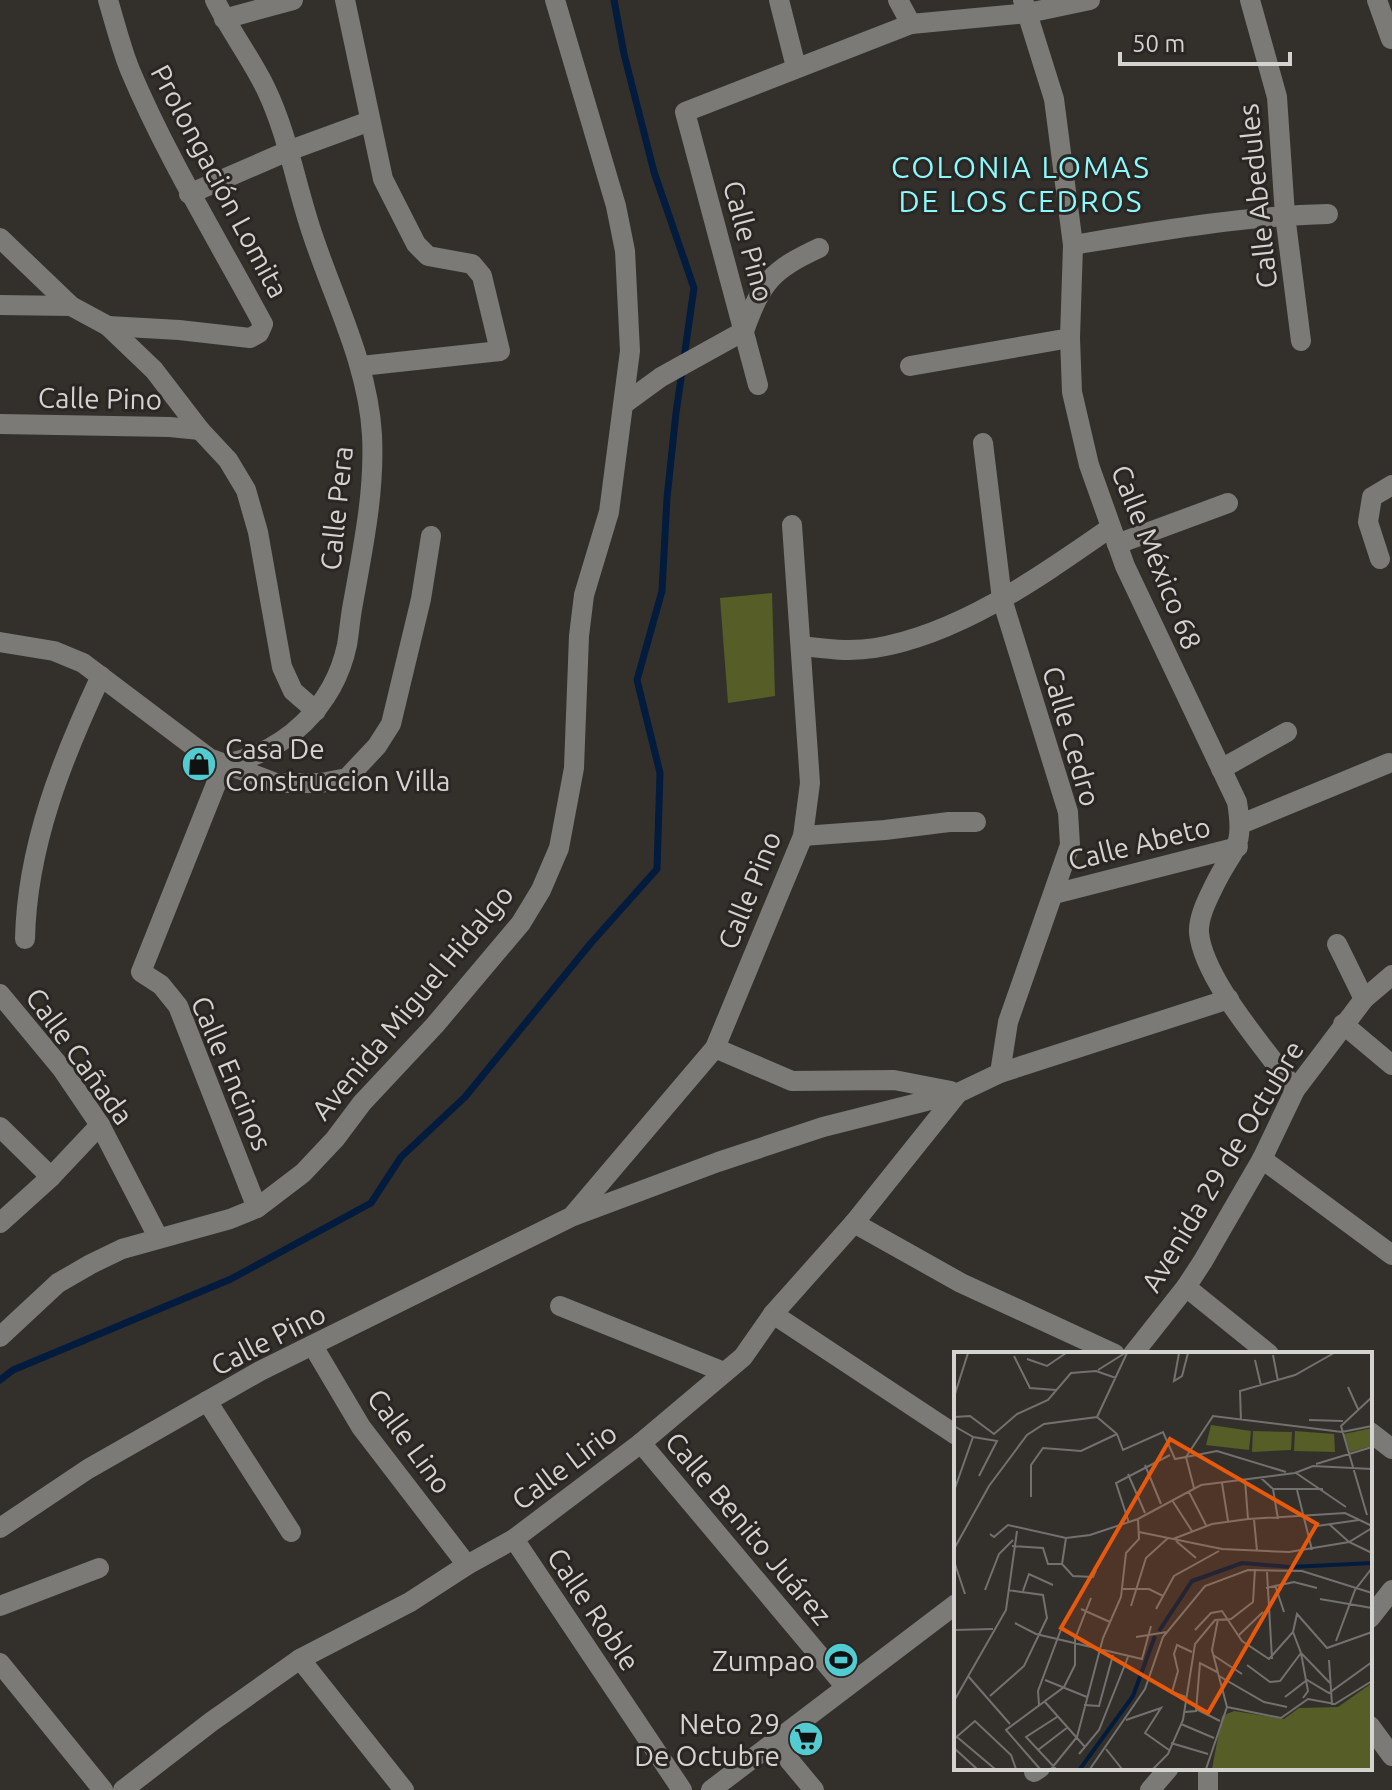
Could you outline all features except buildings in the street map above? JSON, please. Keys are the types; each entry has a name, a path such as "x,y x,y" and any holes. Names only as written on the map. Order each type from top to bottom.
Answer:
{"street":[{"name":"Prolongación Lomita","path":"108,0 129,68 189,194 216,236 263,324 259,333 250,338 108,326"},
{"name":"Calle Pera","path":"215,0 267,90 312,233 361,366 372,435 365,542 346,647 330,692 316,711 279,744 246,760 224,764"},
{"path":"224,19 293,0"},
{"path":"345,0 383,179 416,244 428,256 472,264 482,276 500,351 361,366"},
{"name":"Avenida Miguel Hidalgo","path":"0,1337 58,1283 122,1249 257,1208 303,1173 521,923 541,890 559,848 574,768 582,608 609,512 630,351 625,251 602,155 555,0"},
{"path":"779,0 796,67 911,24 1026,6 1090,0"},
{"path":"898,0 911,24"},
{"name":"Calle Abedules","path":"1250,0 1277,97 1285,215 1301,341"},
{"path":"1377,0 1391,39"},
{"name":"Calle México 68","path":"1026,6 1054,99 1073,245 1072,392 1089,465 1145,611 1237,802 1241,824 1238,847 1226,861 1198,930 1211,971 1295,1090"},
{"name":"Calle Pino","path":"758,385 738,334 685,112 796,67"},
{"path":"189,194 288,151 370,121"},
{"path":"1073,245 1180,227 1285,215 1328,214"},
{"path":"0,238 71,306 108,326 154,370 200,430 228,460 246,490 258,532 282,667 293,691 316,711"},
{"path":"624,404 661,377 738,334 757,295 776,273 819,248"},
{"path":"0,305 71,306"},
{"path":"910,366 1070,338"},
{"name":"Calle Pino","path":"0,424 200,430"},
{"name":"Calle Cedro","path":"983,443 1002,599 1068,812 1070,845 1008,1022 1000,1073"},
{"path":"1380,559 1368,522 1372,497 1392,485"},
{"path":"801,646 840,651 876,648 927,634 1002,599 1114,536 1228,503"},
{"name":"Calle Pino","path":"571,1217 715,1048 803,836 810,783 792,525"},
{"path":"0,642 54,651 83,663 190,745 224,764 276,783 321,783 347,778 377,746 391,724 421,599 431,536"},
{"path":"25,939 25,904 44,816 77,727 101,676"},
{"path":"1221,769 1287,732"},
{"path":"1241,824 1389,763"},
{"name":"Calle Encinos","path":"224,764 141,972 161,985 178,1006 257,1208"},
{"path":"803,836 976,822"},
{"name":"Calle Abeto","path":"1054,894 1238,847"},
{"path":"1337,944 1364,999"},
{"name":"Avenida 29 de Octubre","path":"1135,1352 1186,1287 1262,1159 1295,1090 1364,999 1392,975"},
{"name":"Calle Cañada","path":"0,994 62,1069 100,1125 158,1237"},
{"name":"Calle Pino","path":"0,1528 88,1469 260,1371 571,1217 823,1127 958,1093 1000,1073 1229,999"},
{"path":"1343,1024 1392,1065"},
{"path":"715,1048 792,1081 894,1080 958,1093"},
{"name":"Calle Lirio","path":"123,1790 300,1659 410,1602 514,1539 641,1443 743,1357 773,1314 854,1223 958,1093"},
{"path":"0,1223 51,1177 100,1125"},
{"path":"0,1127 51,1177"},
{"path":"1262,1159 1392,1255"},
{"path":"854,1223 961,1283 1111,1352"},
{"path":"1186,1287 1267,1352"},
{"path":"560,1306 724,1372"},
{"path":"773,1314 954,1434"},
{"name":"Calle Lino","path":"313,1346 361,1427 467,1565"},
{"path":"207,1401 291,1532"},
{"path":"1372,1434 1392,1449"},
{"name":"Calle Benito Juárez","path":"641,1443 845,1686"},
{"name":"Calle Roble","path":"514,1539 682,1790"},
{"path":"0,1606 99,1568"},
{"path":"1372,1615 1392,1590"},
{"path":"711,1790 954,1605"},
{"path":"300,1659 404,1790"},
{"path":"0,1663 103,1790"},
{"path":"1372,1729 1392,1756"},
{"path":"774,1742 814,1790"},
{"path":"1150,1790 1167,1770"}],"green space":[{"path":"772,593 775,696 728,703 720,598"}],"waterway":[{"path":"0,1380 13,1370 231,1279 371,1203 401,1157 465,1097 591,943 657,869 660,773 637,680 662,591 667,498 694,288 654,172 624,54 614,0"}],"place":[{"name":"Casa De Construccion Villa","path":"199,764"},
{"name":"Zumpao","path":"841,1660"},
{"name":"Neto 29 De Octubre","path":"806,1739"}],"district":[{"name":"COLONIA LOMAS DE LOS CEDROS","path":"1021,184"}]}
